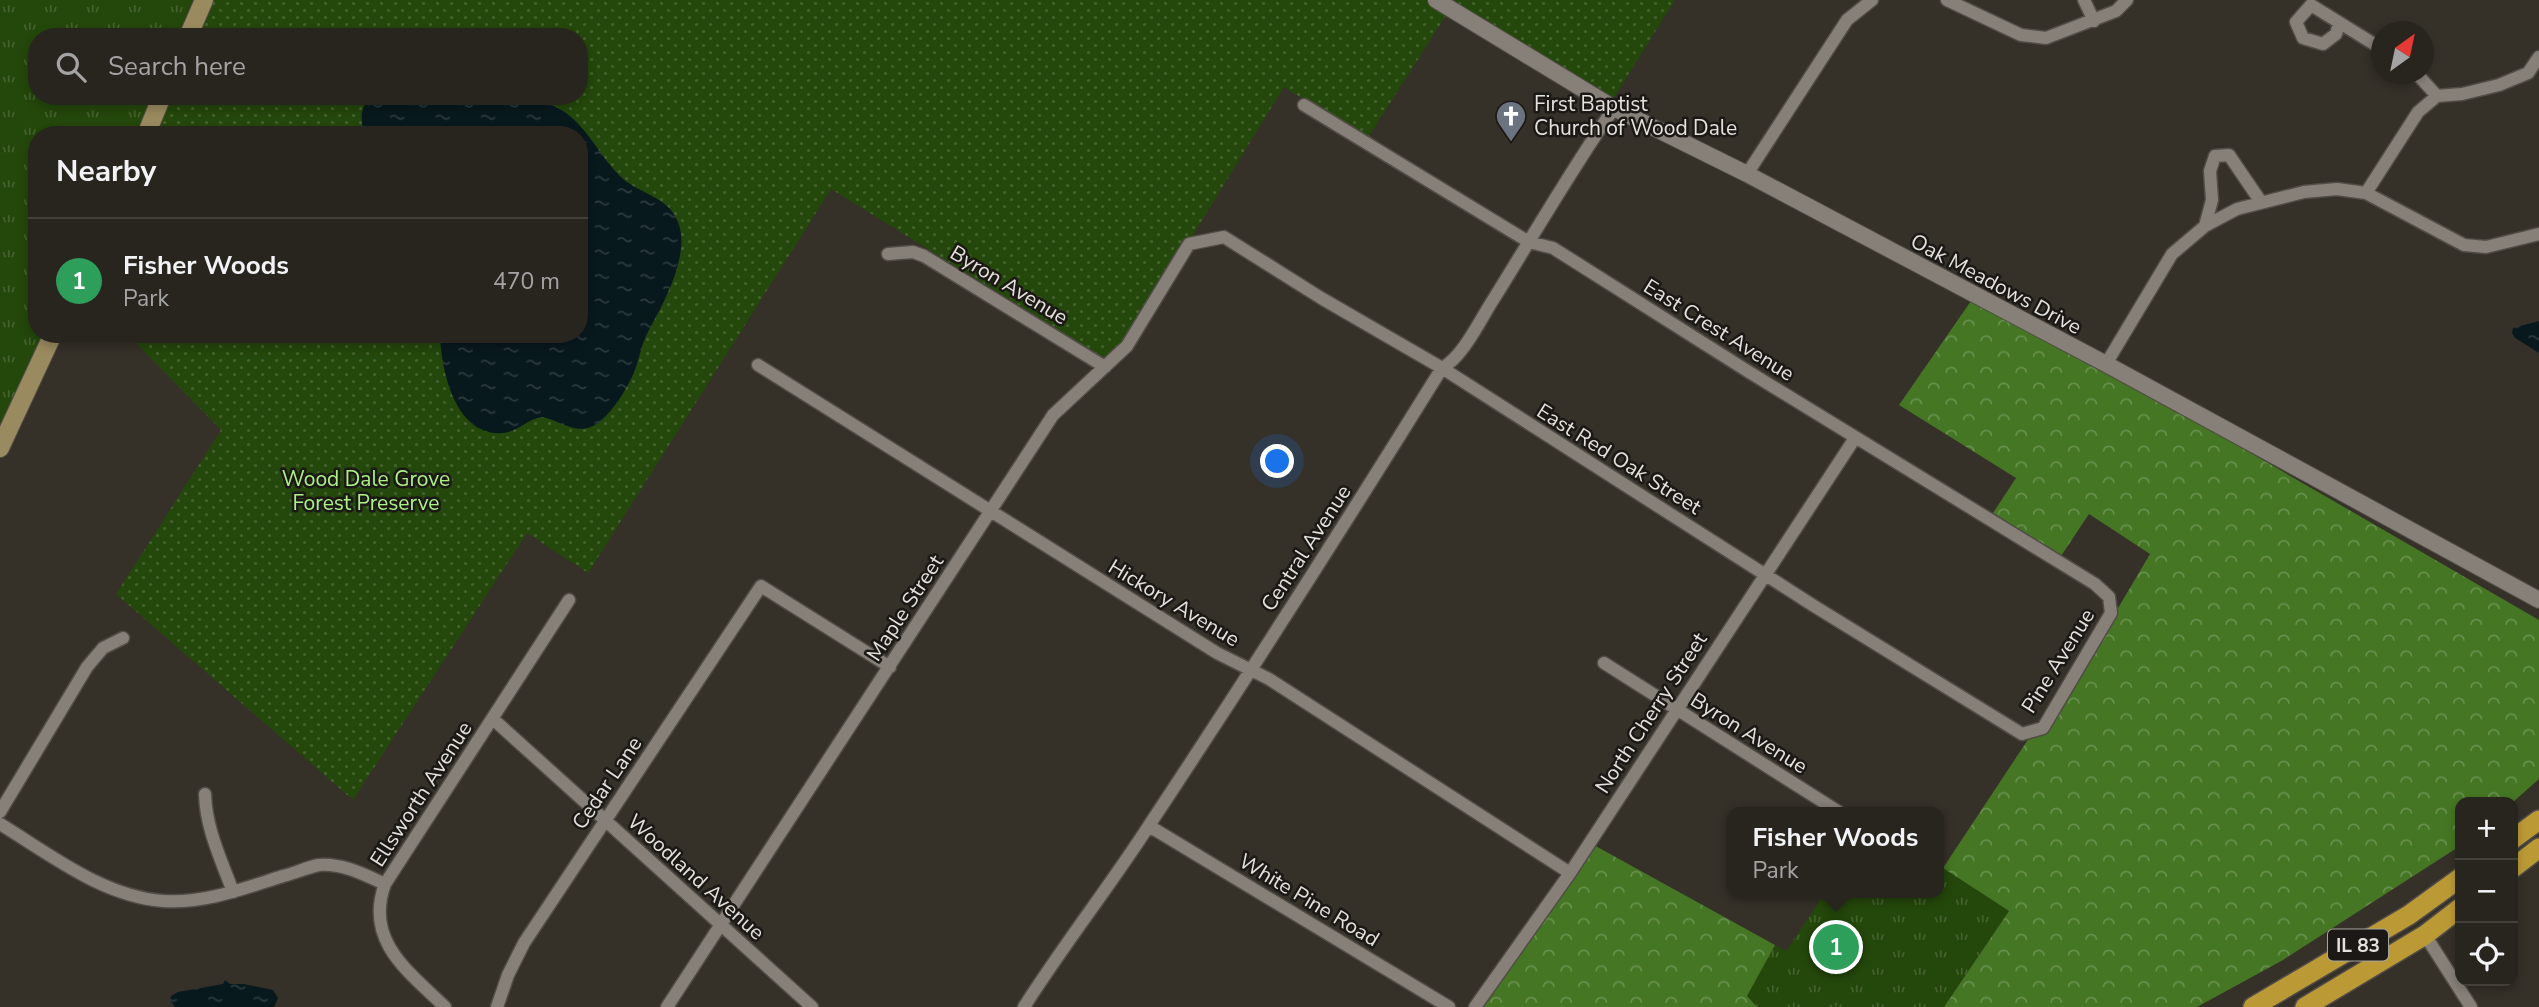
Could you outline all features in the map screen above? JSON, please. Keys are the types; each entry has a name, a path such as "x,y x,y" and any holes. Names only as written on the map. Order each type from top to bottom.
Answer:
{"highway":[{"path":"2518,835 2539,820"},
{"path":"2518,864 2539,848"},
{"name":"IL 83","path":"2253,1007 2409,915 2455,881"},
{"name":"IL 83","path":"2305,1007 2425,935 2455,912"}],"main road":[{"path":"192,28 204,0"},
{"path":"150,126 158,105"},
{"path":"0,448 49,343"}],"street":[{"name":"Oak Meadows Drive","path":"1436,0 1614,108 1747,174 2106,364 2539,600"},
{"path":"1747,174 1847,20 1872,0"},
{"path":"1947,0 2021,35 2046,38 2116,11 2127,0"},
{"path":"2084,0 2094,21"},
{"path":"2339,23 2371,42"},
{"path":"2366,192 2418,113 2437,96 2462,94 2500,85 2528,73 2539,57"},
{"path":"2426,84 2437,96"},
{"name":"East Crest Avenue","path":"1304,105 1529,242 1553,248 1855,438 1982,513 2095,584 2109,597"},
{"name":"Central Avenue","path":"1024,1007 1149,826 1331,547 1442,368 1451,363 1471,335 1614,108"},
{"path":"2205,226 2212,200 2210,171 2215,156 2229,155 2262,202"},
{"path":"2106,364 2172,254 2205,226 2237,209 2304,192 2337,189 2366,192 2464,245 2486,247 2539,234"},
{"name":"East Red Oak Street","path":"1189,244 1223,237 1442,368 2022,734"},
{"name":"Maple Street","path":"667,1007 1053,415 1129,343 1189,244"},
{"name":"Byron Avenue","path":"888,254 913,252 924,256 1105,367"},
{"name":"Hickory Avenue","path":"758,365 990,512 1249,670 1269,679 1570,873"},
{"name":"North Cherry Street","path":"1475,1007 1570,873 1855,438"},
{"name":"Cedar Lane","path":"497,1007 508,975 524,943 761,586 890,667"},
{"name":"Pine Avenue","path":"2022,734 2043,728 2111,613 2109,597"},
{"name":"Ellsworth Avenue","path":"445,1007 389,951 383,933 380,897 385,884 569,600"},
{"path":"0,812 88,667 103,648 123,638"},
{"name":"Byron Avenue","path":"1604,663 1831,807"},
{"name":"Woodland Avenue","path":"493,719 811,1007"},
{"path":"205,794 211,836 233,892"},
{"path":"0,824 95,881 121,893 166,901 194,900 233,892 320,865 352,869 385,884"},
{"name":"White Pine Road","path":"1149,826 1449,1007"},
{"path":"2425,935 2471,1007"}],"green space":[{"path":"0,0 193,0 181,28 28,28 28,105 148,105 139,126 28,126 28,343 39,343 0,427"},
{"name":"Wood Dale Grove Forest Preserve","path":"210,0 1675,0 1613,99 1454,3 1367,139 1284,87 1191,238 1167,266 1129,331 1104,358 831,189 588,573 527,533 353,800 116,594 221,430 136,343 588,343 588,126 155,126 164,105 588,105 588,28 198,28"},
{"path":"1973,298 2187,416 2539,620 2539,779 2518,798 2455,797 2455,849 2283,960 2197,1007 1944,1007 2009,911 1944,866 2031,735 2046,730 2150,554 2089,514 2059,559 1991,516 2016,478 1899,405"},
{"path":"1592,844 1775,945 1747,996 1757,1007 1484,1007"},
{"path":"1944,869 2009,911 1944,1007 1757,1007 1747,996 1775,945 1786,951 1822,898 1944,898"}],"water":[{"path":"365,105 551,105 562,110 579,126 363,126"},
{"path":"588,136 621,177 660,201 673,213 681,235 681,249 674,279 646,336 629,383 613,408 593,426 580,429 542,417 503,433 487,431 473,424 462,413 454,398 441,343 588,343"},
{"path":"2539,321 2539,353 2515,338 2512,333 2513,328"},
{"path":"225,980 230,984 273,990 278,998 274,1007 175,1007 170,1000 171,996 178,992 223,984"}],"place":[{"name":"First Baptist Church of Wood Dale","path":"1511,143"},
{"name":"Fisher Woods","path":"1836,947"}]}
